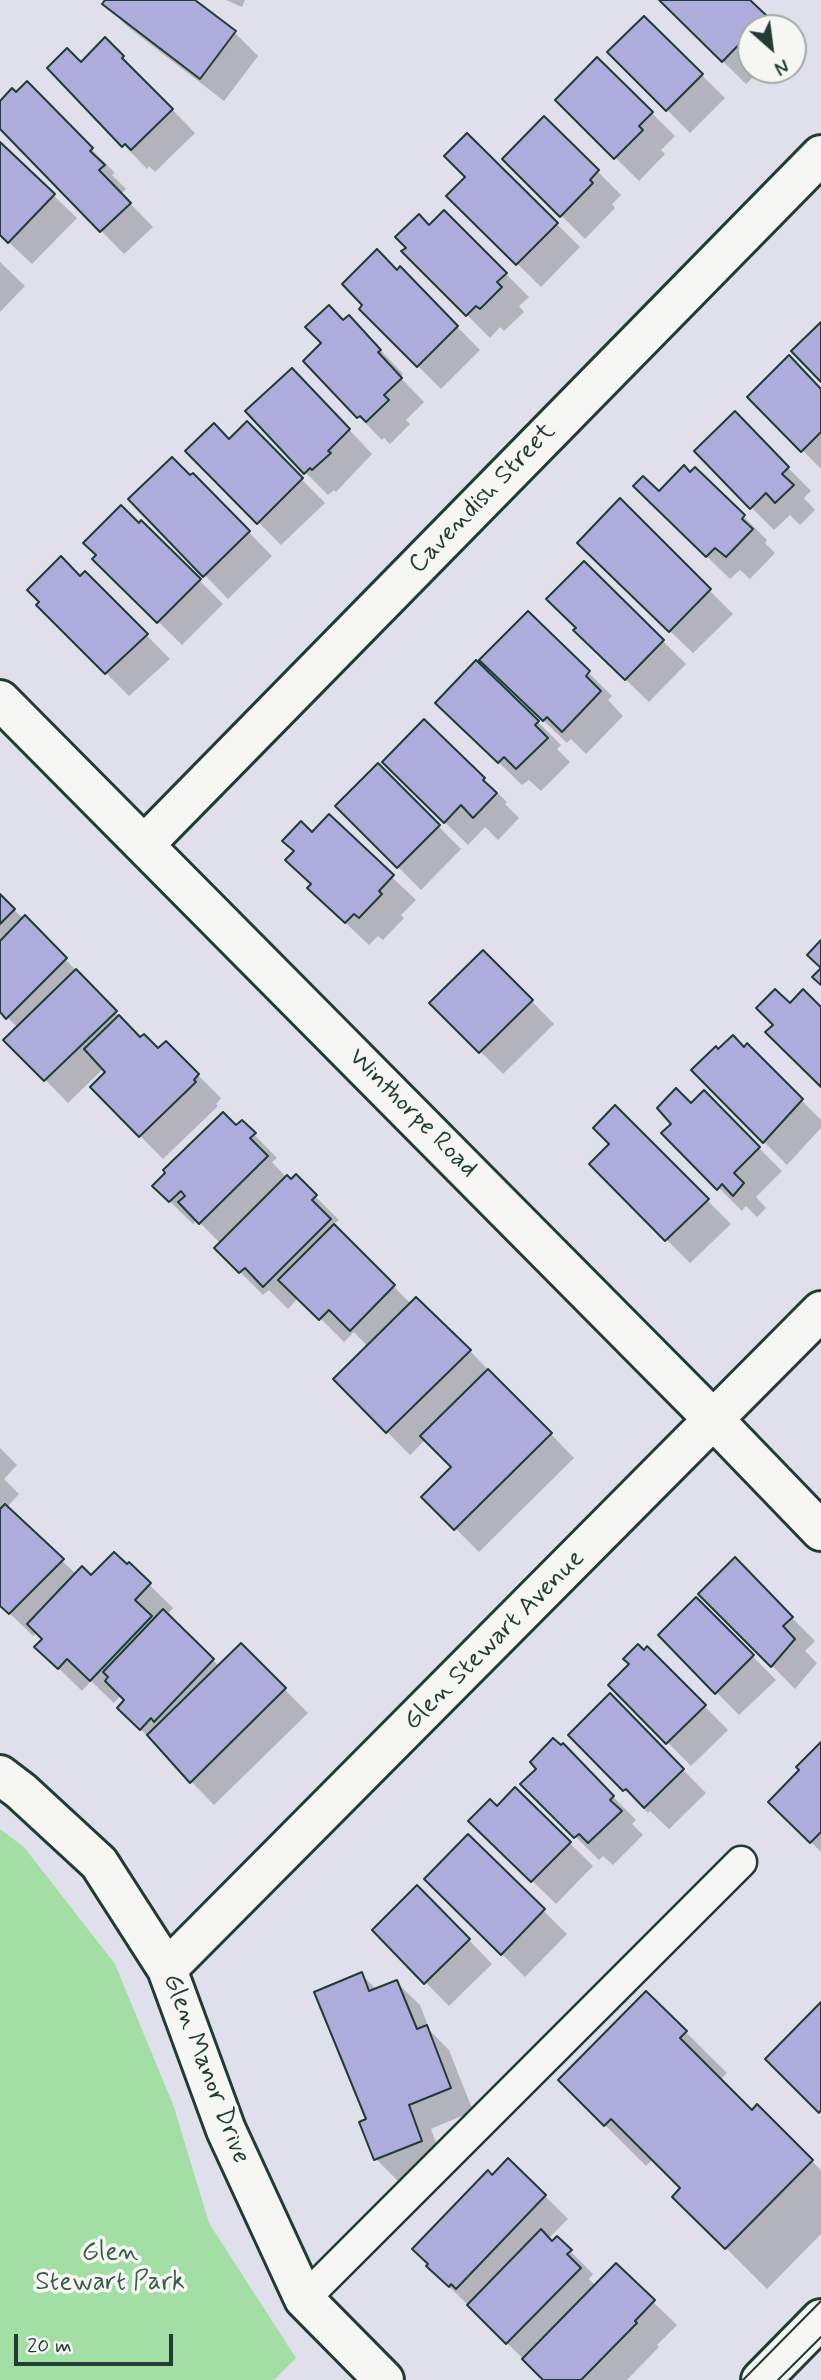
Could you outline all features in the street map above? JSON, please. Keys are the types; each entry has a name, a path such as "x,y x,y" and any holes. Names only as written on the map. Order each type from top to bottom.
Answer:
{"street":[{"name":"Cavendish Street","path":"145,844 821,155"},
{"name":"Winthorpe Road","path":"0,700 715,1420 821,1531"},
{"name":"Glen Stewart Avenue","path":"167,1969 821,1311"},
{"name":"Glen Manor Drive","path":"0,1775 22,1791 99,1863 167,1969 226,2130 304,2299 384,2380"},
{"path":"761,2380 821,2319"}],"lane":[{"path":"304,2299 741,1862"}],"green space":[{"name":"Glen Stewart Park","path":"0,1829 24,1847 115,1964 174,2107 209,2223 296,2358 274,2380 0,2380"}],"building":[{"path":"105,0 195,0 236,31 200,79 102,4"},
{"path":"659,0 750,0 765,14 737,14 737,46 722,62"},
{"path":"644,16 703,74 666,111 607,52"},
{"path":"105,37 173,109 131,150 125,144 122,147 47,68 67,48 81,62"},
{"path":"597,57 653,112 639,126 643,130 614,159 555,100"},
{"path":"27,81 93,148 90,151 105,165 99,170 131,203 100,232 0,129 0,101 12,88 16,92"},
{"path":"544,116 599,170 590,180 593,183 560,217 502,159"},
{"path":"467,133 558,223 516,265 446,196 465,177 444,156"},
{"path":"0,142 55,194 8,243 0,235"},
{"path":"444,210 507,273 497,282 502,287 480,309 476,306 466,316 401,251 406,248 395,237 419,214 429,225"},
{"path":"377,249 397,270 400,266 458,326 417,367 359,309 362,305 342,284"},
{"path":"329,305 343,320 349,315 402,378 384,395 389,400 366,422 360,416 357,418 303,361 321,343 305,327"},
{"path":"821,322 821,382 791,351"},
{"path":"789,355 821,389 821,432 801,452 747,397"},
{"path":"292,368 350,429 328,451 331,453 304,474 245,411"},
{"path":"735,411 789,467 782,474 794,485 775,503 766,493 750,509 694,451"},
{"path":"247,421 303,478 257,524 185,451 214,423 229,439"},
{"path":"172,457 190,475 193,473 250,531 203,577 128,499"},
{"path":"684,465 690,472 695,467 745,515 742,519 753,529 726,557 715,548 706,557 633,486 643,476 659,491"},
{"path":"620,498 711,589 669,632 577,543"},
{"path":"121,505 139,523 141,520 201,579 157,623 92,559 96,555 83,543"},
{"path":"61,556 80,576 85,571 148,634 105,674 36,605 39,602 27,590"},
{"path":"584,561 664,640 625,680 573,630 576,628 546,599"},
{"path":"528,611 590,671 586,676 601,691 562,732 547,717 543,721 479,660"},
{"path":"476,660 539,721 535,725 548,738 516,769 504,757 498,763 435,703"},
{"path":"424,719 497,793 473,818 461,805 444,823 382,762"},
{"path":"378,763 440,825 397,868 335,806"},
{"path":"329,814 394,875 379,891 382,894 359,918 354,914 345,923 307,888 311,884 285,860 294,851 282,841 301,821 312,832"},
{"path":"0,894 15,909 0,924"},
{"path":"25,915 67,958 6,1019 0,1012 0,941"},
{"path":"821,940 821,968 807,955"},
{"path":"483,950 533,1000 479,1053 429,1003"},
{"path":"821,968 821,985 812,977"},
{"path":"76,969 117,1011 44,1081 3,1040"},
{"path":"775,989 790,1003 803,989 821,1007 821,1087 765,1032 773,1025 756,1008"},
{"path":"119,1015 140,1037 144,1034 158,1048 166,1041 199,1074 194,1080 196,1082 139,1137 90,1087 105,1072 84,1049"},
{"path":"733,1035 744,1047 747,1043 803,1099 763,1143 691,1070 716,1046 718,1049"},
{"path":"676,1088 691,1103 704,1090 760,1147 734,1173 744,1183 733,1196 722,1184 717,1190 661,1133 671,1124 657,1108"},
{"path":"615,1105 709,1199 665,1241 589,1164 609,1144 593,1128"},
{"path":"223,1112 236,1125 242,1120 256,1133 250,1138 268,1156 199,1224 178,1202 185,1196 181,1191 169,1202 152,1186 165,1173 163,1170"},
{"path":"296,1174 317,1195 312,1200 331,1219 263,1287 245,1268 239,1273 214,1248 287,1175 291,1179"},
{"path":"334,1224 395,1285 350,1331 329,1310 319,1320 278,1280"},
{"path":"416,1297 471,1350 386,1433 333,1379"},
{"path":"488,1369 552,1433 454,1530 421,1497 451,1467 420,1436"},
{"path":"5,1504 64,1559 9,1614 0,1606 0,1509"},
{"path":"114,1552 151,1583 135,1600 152,1616 90,1681 67,1659 58,1669 34,1647 42,1639 27,1624 82,1566 91,1575"},
{"path":"735,1557 793,1617 783,1626 795,1639 771,1667 698,1594"},
{"path":"696,1597 754,1655 715,1694 658,1635"},
{"path":"163,1609 214,1659 154,1722 151,1718 140,1730 117,1708 124,1700 105,1681 108,1677 103,1672"},
{"path":"241,1643 286,1688 190,1783 147,1735"},
{"path":"638,1644 644,1650 647,1646 706,1705 666,1744 608,1685 629,1664 623,1659"},
{"path":"610,1693 684,1769 644,1808 626,1789 623,1791 568,1735"},
{"path":"553,1738 561,1745 563,1743 614,1796 610,1800 622,1811 588,1843 579,1834 574,1838 520,1784 536,1769 530,1762"},
{"path":"821,1742 821,1832 810,1843 768,1802 799,1770 796,1767"},
{"path":"515,1787 571,1842 531,1882 468,1821 490,1799 497,1806"},
{"path":"468,1834 545,1909 501,1955 424,1879"},
{"path":"417,1885 470,1939 424,1984 372,1930"},
{"path":"362,1972 369,1991 397,1980 417,2029 427,2025 451,2088 409,2105 422,2141 374,2160 359,2122 366,2119 314,1992"},
{"path":"646,1991 687,2031 680,2038 752,2110 757,2104 813,2160 725,2249 672,2197 680,2188 611,2119 604,2126 558,2080"},
{"path":"821,2002 821,2110 819,2113 765,2059"},
{"path":"508,2158 546,2195 456,2289 451,2284 449,2287 412,2249 488,2170 492,2175"},
{"path":"541,2229 552,2241 557,2236 572,2250 567,2254 581,2268 506,2344 467,2305"},
{"path":"616,2263 655,2300 635,2321 637,2323 581,2380 543,2380 522,2359"}],"tram line":[{"path":"743,2380 821,2301"},
{"path":"778,2380 821,2337"}]}
